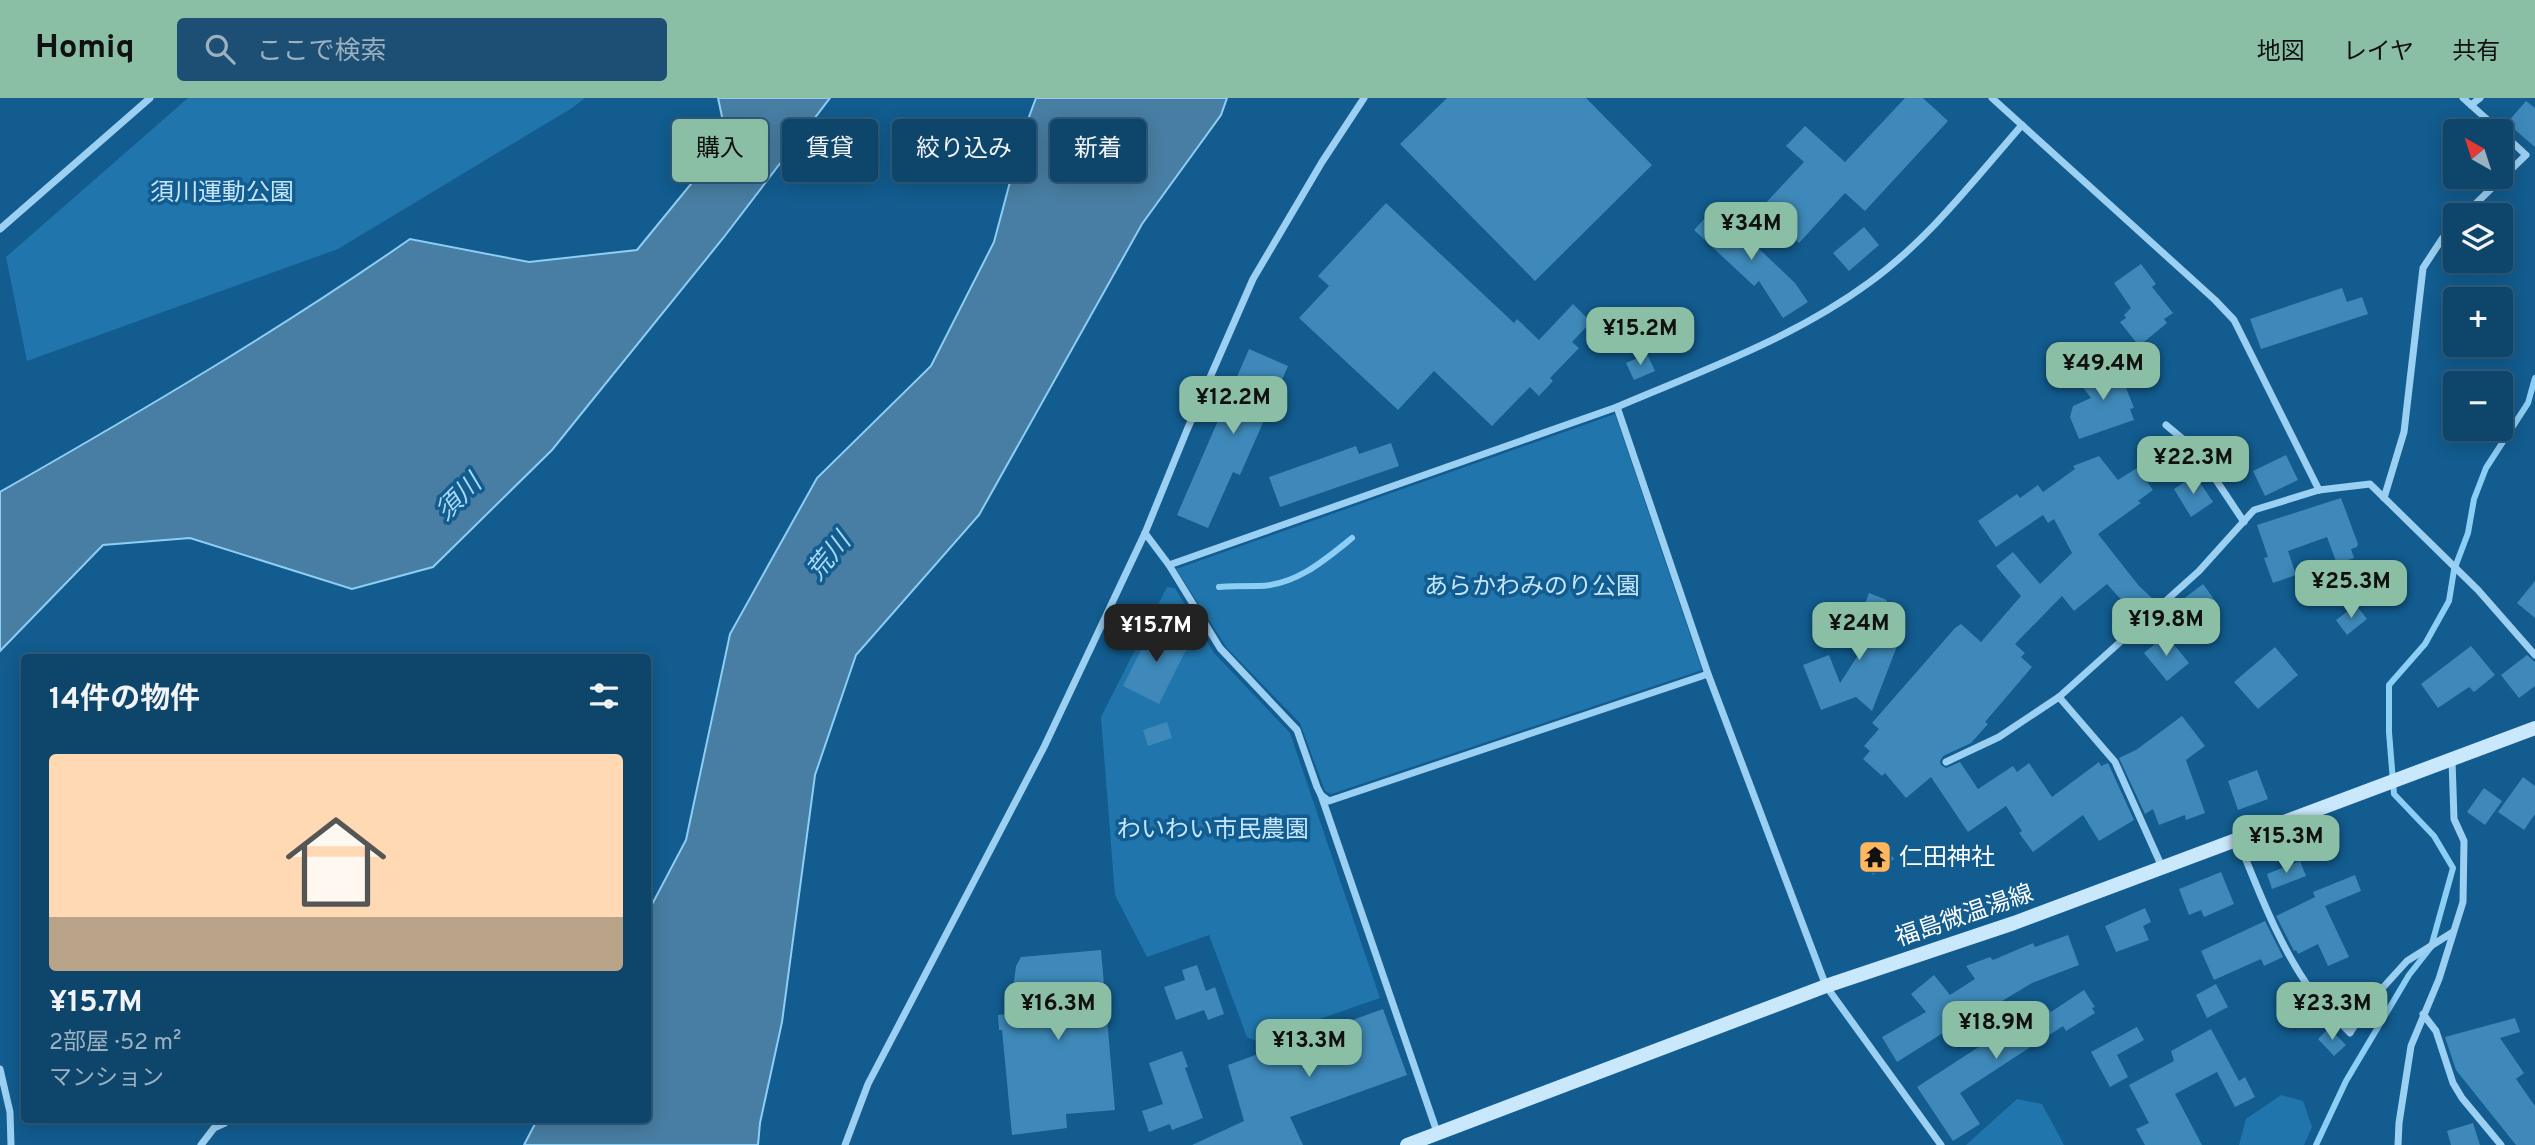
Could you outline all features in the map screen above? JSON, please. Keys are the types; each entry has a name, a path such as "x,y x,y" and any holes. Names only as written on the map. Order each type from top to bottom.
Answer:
{"main road":[{"name":"福島微温湯線","path":"1407,1145 1424,1142 1437,1132 1826,986 2014,923 2535,728"}],"street":[{"path":"0,229 150,98"},
{"path":"847,1143 868,1084 1044,747 1145,533 1186,430 1253,279 1322,162 1364,98"},
{"path":"1992,98 2234,320 2319,491"},
{"path":"2463,98 2486,119"},
{"path":"2471,105 2480,98"},
{"path":"1169,565 1617,407 1772,341 1827,311 1871,282 1925,235 2022,125"},
{"path":"2513,144 2526,155 2513,168"},
{"path":"2476,203 2491,189"},
{"path":"2384,498 2404,432 2423,268 2443,238"},
{"path":"1617,407 1708,674 1826,986 1941,1145"},
{"path":"2166,425 2196,450 2244,522"},
{"path":"1946,762 1998,737 2059,697 2199,571 2255,510 2319,491 2370,484 2479,590 2535,655"},
{"path":"1145,533 1169,565 1220,648 1297,730 1437,1132"},
{"path":"1321,795 1329,801 1351,795 1708,674"},
{"path":"2059,697 2115,762 2162,868"},
{"path":"2398,1145 2412,1046 2439,979 2463,902 2464,841 2454,819 2452,760"},
{"path":"2238,840 2295,966 2317,998 2350,1033 2368,1004 2407,961 2454,932"},
{"path":"2423,1014 2436,1031 2462,1098 2501,1145"},
{"path":"0,1069 9,1108 11,1145"},
{"path":"0,1111 9,1108"},
{"path":"201,1145 214,1128 225,1123"}],"green space":[{"name":"須川運動公園","path":"188,98 585,98 338,249 27,361 6,257"},
{"name":"あらかわみのり公園","path":"1615,414 1702,670 1331,794 1325,791 1300,723 1227,648 1176,569"},
{"name":"わいわい市民農園","path":"1167,587 1175,588 1214,653 1290,733 1380,998 1256,1041 1247,1037 1209,935 1147,957 1115,895 1101,717"},
{"path":"2281,1095 2303,1101 2312,1127 2304,1145 2239,1145 2246,1119"},
{"path":"2017,1099 2042,1104 2064,1145 1966,1145"}],"water":[{"path":"718,98 830,98 814,119 782,119 782,161 768,179 768,119 722,119"},
{"name":"荒川","path":"1036,98 1227,98 1221,115 1142,224 979,515 856,655 815,775 782,1022 760,1123 758,1145 524,1145 535,1123 651,1123 651,906 686,840 730,634 817,478 931,366 994,242 1010,182 1036,182 1036,119 1028,119"},
{"name":"須川","path":"693,182 766,182 552,450 433,567 352,589 190,538 103,545 0,651 0,492 208,370 410,239 529,262 637,250"}],"building":[{"path":"1447,98 1586,98 1652,165 1535,281 1400,144"},
{"path":"1905,98 1923,98 1948,121 1865,211 1845,193 1799,243 1761,208 1804,162 1786,146 1805,126 1845,162"},
{"path":"2526,101 2535,108 2535,147 2513,128 2513,119 2510,119"},
{"path":"1386,203 1514,323 1517,319 1539,340 1573,304 1591,322 1572,342 1579,348 1550,378 1553,381 1539,396 1530,387 1492,426 1434,371 1398,410 1299,318 1329,286 1318,276"},
{"path":"1715,207 1795,283 1808,302 1783,318 1759,281 1754,286 1694,230"},
{"path":"1864,227 1879,245 1849,271 1833,253"},
{"path":"2141,264 2156,284 2152,287 2173,313 2164,319 2167,323 2139,346 2120,322 2126,318 2124,315 2131,308 2114,283"},
{"path":"2342,288 2347,302 2362,297 2368,314 2261,349 2250,319"},
{"path":"1249,349 1288,366 1240,475 1233,472 1208,528 1177,515"},
{"path":"1647,354 1655,371 1634,380 1626,363"},
{"path":"2115,357 2127,371 2121,375 2134,408 2130,409 2134,420 2079,439 2070,417 2073,406 2091,398 2081,385"},
{"path":"1391,443 1399,466 1280,507 1269,477 1356,446 1359,454"},
{"path":"2286,455 2298,480 2265,496 2253,471"},
{"path":"2099,456 2118,480 2137,468 2153,490 2138,501 2141,503 2098,534 2139,586 2153,599 2135,615 2107,584 2074,611 2062,596 2015,644 2025,653 2021,657 2032,667 1985,722 1988,724 1971,743 1943,756 1940,761 1946,768 1960,762 1978,789 2013,766 2017,772 2029,763 2052,797 2099,762 2101,766 2108,763 2134,820 2099,841 2083,815 2033,852 2019,833 2022,831 2006,806 1968,832 1931,777 1906,798 1885,773 1882,776 1863,759 1870,751 1864,746 1879,729 1872,723 1955,628 1961,624 1981,642 2021,596 1996,566 2013,552 2040,584 2072,553 2054,519 2048,523 2043,515 1996,547 1978,521 2017,494 2020,498 2038,485 2043,492 2075,469 2073,466"},
{"path":"2195,475 2213,502 2191,517 2174,489"},
{"path":"2341,498 2358,544 2351,549 2354,558 2337,564 2327,537 2288,551 2296,575 2273,583 2257,525"},
{"path":"2535,581 2535,618 2517,603"},
{"path":"2203,584 2216,602 2198,615 2195,611 2192,614 2182,600"},
{"path":"1869,593 1887,600 1880,619 1904,628 1872,711 1856,697 1821,710 1803,665 1829,655 1840,683 1860,652 1868,630 1857,625"},
{"path":"2356,605 2367,619 2347,635 2336,620"},
{"path":"1154,624 1190,642 1159,704 1123,686"},
{"path":"2166,635 2189,663 2167,681 2144,653"},
{"path":"2471,646 2495,675 2474,692 2469,687 2438,708 2421,684"},
{"path":"2275,647 2298,675 2258,709 2234,682"},
{"path":"2527,655 2535,662 2535,686 2519,698 2501,675"},
{"path":"2182,716 2205,746 2186,760 2205,813 2186,820 2185,815 2159,825 2153,809 2145,814 2119,758 2136,750"},
{"path":"1167,722 1172,738 1148,746 1143,730"},
{"path":"2257,770 2268,799 2238,810 2228,781"},
{"path":"2523,777 2535,786 2535,814 2524,830 2498,812"},
{"path":"2484,788 2502,801 2485,825 2467,812"},
{"path":"1881,842 1894,859 1873,875 1860,858"},
{"path":"2300,861 2306,876 2272,889 2267,874"},
{"path":"2221,872 2234,904 2204,917 2201,910 2189,915 2179,889"},
{"path":"2355,875 2361,891 2325,906 2349,957 2328,966 2318,944 2298,954 2294,951 2276,916 2315,897 2313,892"},
{"path":"2145,908 2151,922 2143,926 2149,940 2116,952 2105,926"},
{"path":"2265,921 2283,957 2264,966 2261,959 2214,980 2201,951"},
{"path":"2068,935 2079,965 2032,983 1964,1024 1962,1021 1897,1062 1882,1037 1926,1012 1911,994 1934,975 1950,995 1975,979 1966,966 1990,957 1993,960 2033,943 2035,947"},
{"path":"1101,950 1115,1110 1066,1114 1067,1128 1012,1135 1002,1030 999,1030 998,1015 1030,1012 1014,982 1016,966 1021,957"},
{"path":"1197,965 1206,991 1215,987 1224,1014 1208,1020 1204,1010 1176,1020 1164,987 1185,980 1182,970"},
{"path":"2216,984 2228,1007 2207,1018 2196,995"},
{"path":"2084,990 2095,1007 2092,1008 2095,1013 2066,1031 2063,1026 1960,1093 1980,1124 1953,1141 1917,1087 2045,1004 2051,1012"},
{"path":"1383,1009 1407,1075 1290,1117 1303,1145 1192,1145 1244,1121 1228,1065"},
{"path":"2515,1018 2520,1032 2500,1038 2524,1073 2516,1079 2535,1106 2535,1145 2516,1145 2456,1070 2445,1037"},
{"path":"2137,1027 2144,1040 2117,1055 2128,1077 2110,1087 2091,1052"},
{"path":"2329,1028 2346,1045 2334,1056 2318,1039"},
{"path":"2211,1029 2239,1081 2245,1077 2255,1097 2235,1107 2217,1072 2175,1094 2202,1145 2145,1145 2136,1129 2149,1123 2129,1085 2174,1061 2171,1051"},
{"path":"1182,1051 1188,1067 1185,1068 1203,1118 1172,1130 1170,1124 1149,1132 1142,1111 1163,1104 1149,1063"},
{"path":"2473,1123 2480,1145 2451,1145 2447,1131"}],"waterway":[{"path":"2316,1145 2346,1081 2409,975 2431,947 2453,868 2434,836 2394,794 2389,732 2389,685 2425,644 2449,601 2454,570 2468,533 2474,499 2486,468 2528,403 2535,378"},
{"path":"1219,587 1284,582 1309,570 1352,538"}],"place":[{"name":"仁田神社","path":"1875,857"}]}
